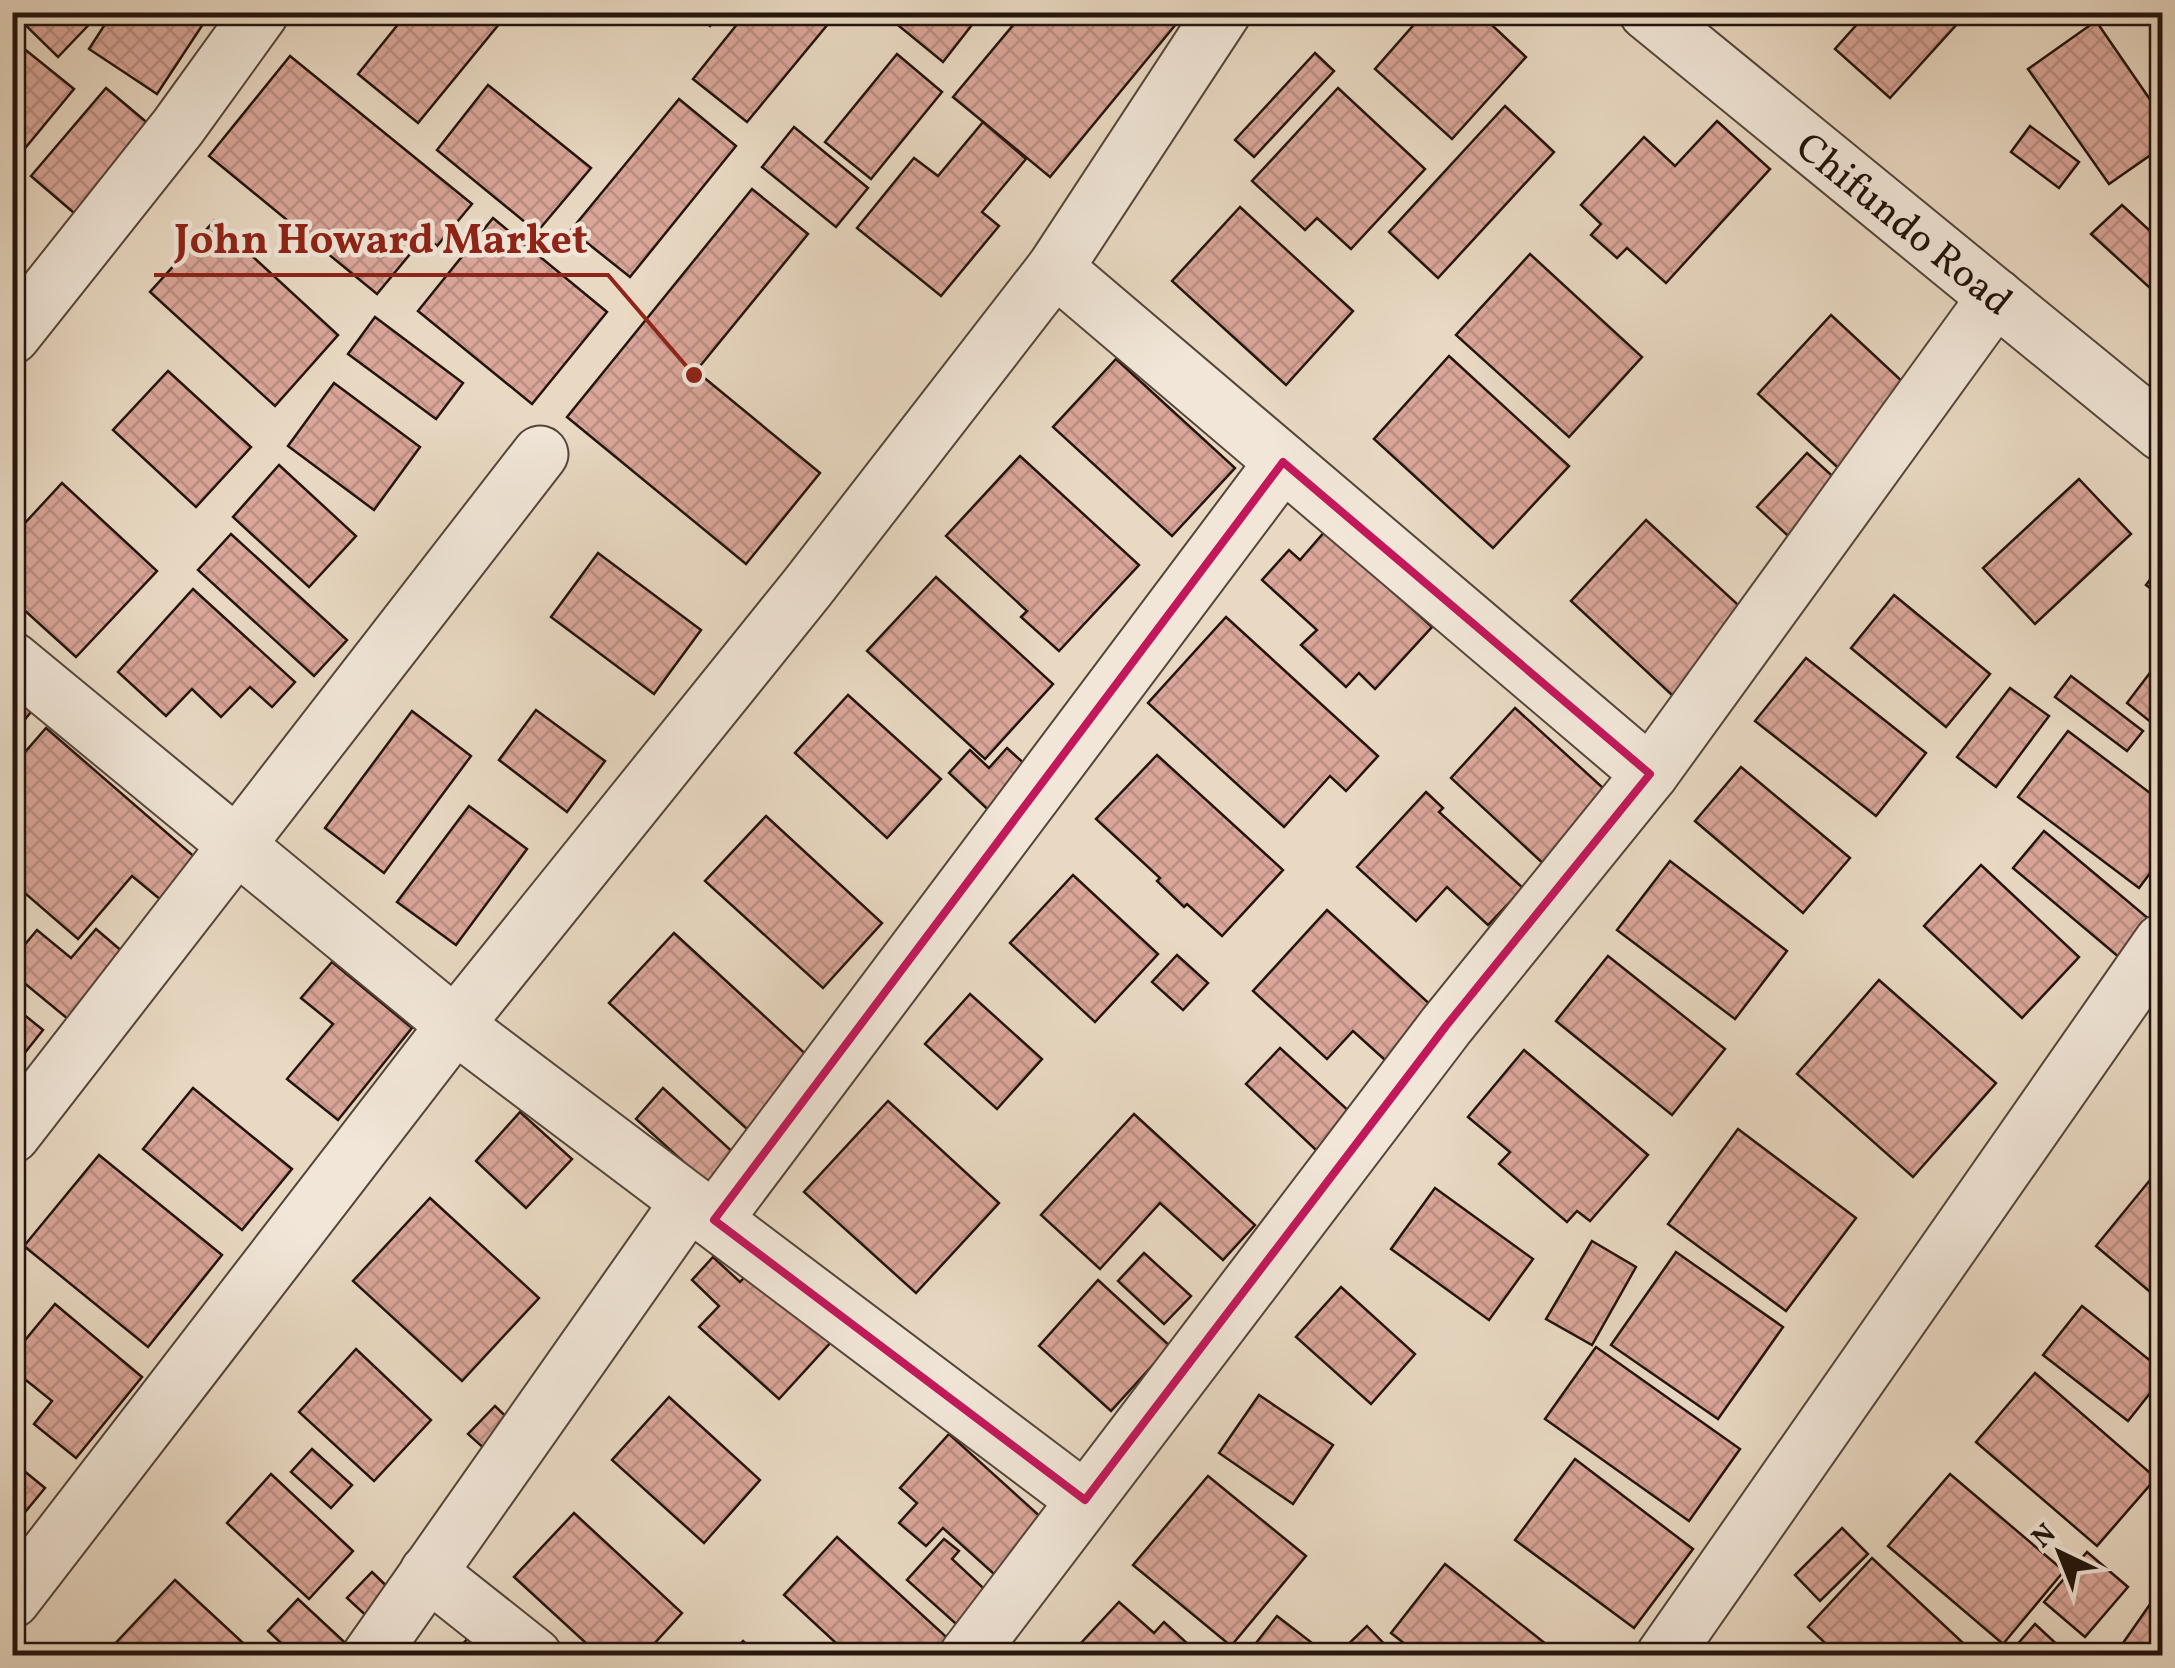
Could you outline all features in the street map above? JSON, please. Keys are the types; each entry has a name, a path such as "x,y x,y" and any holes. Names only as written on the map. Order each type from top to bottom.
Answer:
{"street":[{"path":"12,336 178,126 261,12"},
{"path":"12,1600 455,1025 807,588 1055,268 1223,12"},
{"name":"Chifundo Road","path":"1648,12 2162,433"},
{"path":"1055,268 1650,774"},
{"path":"967,1656 1446,1026 1650,774 1996,297"},
{"path":"12,1135 540,454"},
{"path":"370,1656 428,1572 702,1211 1283,462"},
{"path":"12,660 455,1025 1085,1500"},
{"path":"1664,1656 2162,942"},
{"path":"428,1572 534,1656"}],"highlighted area":[{"path":"1283,462 1650,774 1446,1026 1085,1500 714,1220"}],"building":[{"path":"12,12 101,12 58,57"},
{"path":"113,12 211,12 157,94 89,49"},
{"path":"408,12 509,12 418,123 358,74"},
{"path":"693,12 721,12 710,26"},
{"path":"747,12 838,12 747,122 693,79"},
{"path":"882,12 982,12 943,62"},
{"path":"1024,12 1186,12 1050,177 953,97"},
{"path":"1425,12 1478,12 1526,57 1452,139 1375,69"},
{"path":"1868,12 1968,12 1890,98 1835,49"},
{"path":"2096,21 2162,117 2162,147 2109,184 2028,69"},
{"path":"12,39 74,89 12,164"},
{"path":"1315,53 1334,71 1254,157 1235,140"},
{"path":"897,54 942,92 871,179 825,142"},
{"path":"290,56 472,204 437,246 425,236 377,294 209,156"},
{"path":"488,85 591,168 537,232 437,150"},
{"path":"106,88 164,137 88,225 31,176"},
{"path":"1338,88 1425,169 1351,249 1317,218 1305,230 1252,181"},
{"path":"679,99 736,146 630,277 571,230"},
{"path":"1505,106 1554,152 1438,278 1389,232"},
{"path":"1717,121 1770,169 1666,283 1627,248 1617,258 1591,235 1601,224 1581,205 1644,137 1675,166"},
{"path":"983,122 1026,159 982,212 999,226 941,296 857,228 914,158 938,176"},
{"path":"2030,126 2079,162 2059,188 2011,152"},
{"path":"794,127 868,188 836,227 762,167"},
{"path":"752,189 808,234 696,371 820,473 746,564 567,417"},
{"path":"2122,205 2162,242 2162,299 2091,234"},
{"path":"1240,207 1353,311 1286,385 1172,281"},
{"path":"493,218 607,312 532,404 418,311"},
{"path":"214,221 338,335 275,406 150,292"},
{"path":"1530,254 1642,357 1569,437 1456,335"},
{"path":"1831,315 1919,397 1847,476 1758,394"},
{"path":"375,317 463,383 436,419 348,354"},
{"path":"1449,356 1569,466 1493,548 1374,439"},
{"path":"1116,359 1235,468 1172,536 1053,427"},
{"path":"168,371 251,447 196,507 113,430"},
{"path":"334,383 420,447 374,510 288,446"},
{"path":"1807,453 1850,492 1800,547 1757,507"},
{"path":"1020,456 1139,565 1059,651 1021,617 1027,611 946,536"},
{"path":"279,465 356,536 309,587 233,517"},
{"path":"2079,479 2131,534 2035,624 1983,568"},
{"path":"62,483 157,571 76,657 12,599 12,537"},
{"path":"1646,520 1748,614 1673,696 1571,601"},
{"path":"1326,530 1432,627 1375,689 1359,673 1346,687 1301,645 1317,630 1262,580 1289,550 1300,560"},
{"path":"231,534 347,640 314,676 198,570"},
{"path":"598,553 701,630 654,694 551,617"},
{"path":"2162,564 2162,597 2146,585"},
{"path":"936,577 1053,684 985,759 867,651"},
{"path":"193,589 295,682 272,707 250,687 221,717 192,689 166,716 118,672"},
{"path":"1894,595 1990,674 1946,727 1851,648"},
{"path":"1226,617 1378,756 1346,791 1330,776 1284,827 1148,703"},
{"path":"2162,657 2162,731 2127,703"},
{"path":"1806,658 1926,753 1876,816 1755,721"},
{"path":"2071,676 2143,731 2127,751 2055,697"},
{"path":"12,684 38,703 12,736"},
{"path":"2010,688 2049,716 1996,787 1957,757"},
{"path":"848,695 941,779 887,838 795,753"},
{"path":"1515,708 1613,797 1548,868 1451,778"},
{"path":"536,710 605,761 567,812 499,760"},
{"path":"412,711 471,756 384,873 325,828"},
{"path":"46,728 197,859 161,900 132,876 78,939 12,882 12,767"},
{"path":"2068,731 2162,802 2162,857 2139,888 2018,797"},
{"path":"1007,748 1039,777 999,820 949,773 970,750 989,768"},
{"path":"1157,755 1283,870 1222,936 1187,904 1184,907 1157,881 1160,878 1096,819"},
{"path":"1741,767 1850,858 1803,913 1695,821"},
{"path":"1426,792 1443,808 1439,812 1523,888 1488,925 1447,887 1416,921 1357,867"},
{"path":"469,806 527,849 456,945 397,902"},
{"path":"766,816 882,923 823,988 705,881"},
{"path":"2044,831 2162,930 2139,974 2013,868"},
{"path":"1670,861 1787,951 1735,1019 1617,930"},
{"path":"1981,865 2079,957 2022,1018 1924,926"},
{"path":"1073,875 1158,954 1095,1022 1010,943"},
{"path":"1327,910 1433,1007 1385,1060 1353,1031 1327,1059 1253,991"},
{"path":"96,929 124,953 68,1019 12,973 12,960 37,930 71,958"},
{"path":"674,933 811,1059 747,1129 609,1003"},
{"path":"1177,955 1208,983 1183,1010 1152,982"},
{"path":"1608,956 1725,1049 1672,1115 1556,1021"},
{"path":"332,962 412,1028 338,1120 287,1079 333,1024 301,998"},
{"path":"1879,980 1996,1083 1913,1177 1797,1074"},
{"path":"970,994 1042,1059 997,1109 925,1044"},
{"path":"12,1005 43,1030 12,1069"},
{"path":"1280,1048 1351,1113 1316,1150 1246,1084"},
{"path":"1524,1050 1648,1155 1590,1221 1577,1211 1567,1222 1499,1164 1510,1152 1468,1117"},
{"path":"193,1088 292,1169 242,1230 143,1149"},
{"path":"663,1088 736,1155 709,1185 636,1119"},
{"path":"888,1101 999,1203 916,1293 804,1192"},
{"path":"520,1112 572,1159 526,1208 476,1161"},
{"path":"1134,1114 1255,1225 1223,1260 1160,1203 1100,1269 1041,1215"},
{"path":"1738,1129 1856,1218 1786,1311 1668,1224"},
{"path":"99,1155 222,1255 148,1347 24,1246"},
{"path":"2159,1169 2162,1172 2162,1302 2096,1246"},
{"path":"1435,1188 1533,1259 1489,1320 1391,1249"},
{"path":"430,1198 539,1298 462,1381 353,1281"},
{"path":"1592,1241 1636,1267 1592,1345 1546,1319"},
{"path":"1676,1252 1783,1327 1718,1419 1611,1345"},
{"path":"1144,1253 1191,1296 1164,1324 1118,1281"},
{"path":"713,1257 740,1282 752,1269 832,1341 779,1399 699,1327 719,1306 692,1280"},
{"path":"1098,1280 1170,1346 1111,1411 1039,1346"},
{"path":"1341,1287 1415,1354 1371,1404 1296,1337"},
{"path":"55,1304 142,1377 76,1458 34,1424 52,1401 12,1369 12,1356"},
{"path":"2082,1306 2162,1370 2162,1378 2128,1421 2043,1355"},
{"path":"1596,1347 1740,1449 1689,1521 1545,1419"},
{"path":"356,1349 431,1420 374,1481 299,1412"},
{"path":"2035,1373 2156,1478 2097,1546 1976,1442"},
{"path":"1259,1395 1333,1445 1293,1504 1219,1453"},
{"path":"669,1397 760,1480 704,1543 612,1460"},
{"path":"495,1406 522,1432 497,1460 468,1434"},
{"path":"949,1434 1043,1519 994,1574 943,1528 926,1546 899,1523 917,1503 900,1488"},
{"path":"312,1449 352,1485 331,1508 291,1472"},
{"path":"1575,1459 1693,1549 1634,1628 1515,1540"},
{"path":"12,1461 45,1488 12,1528"},
{"path":"271,1474 353,1551 309,1599 227,1523"},
{"path":"1950,1474 2064,1571 2003,1644 1888,1546"},
{"path":"1208,1476 1306,1556 1231,1646 1133,1565"},
{"path":"574,1513 682,1613 643,1656 600,1656 514,1577"},
{"path":"1842,1528 1868,1554 1820,1601 1795,1575"},
{"path":"837,1537 954,1644 943,1656 850,1656 784,1595"},
{"path":"944,1539 959,1551 952,1559 994,1598 964,1631 907,1580"},
{"path":"2087,1552 2128,1587 2085,1637 2044,1602"},
{"path":"1872,1558 1977,1656 1839,1656 1808,1627"},
{"path":"1445,1564 1561,1656 1420,1656 1391,1633"},
{"path":"372,1572 397,1596 373,1622 347,1598"},
{"path":"175,1580 257,1656 119,1656 111,1648"},
{"path":"2162,1587 2162,1656 2114,1656"},
{"path":"298,1599 354,1651 349,1656 295,1656 268,1631"},
{"path":"1119,1602 1154,1633 1164,1622 1189,1645 1179,1656 1069,1656"},
{"path":"1277,1616 1312,1643 1303,1656 1246,1656"},
{"path":"2035,1624 2065,1652 2062,1656 2007,1656"},
{"path":"479,1626 511,1656 452,1656"},
{"path":"1367,1626 1396,1656 1336,1656"},
{"path":"743,1641 758,1656 729,1656"}],"place":[{"name":"John Howard Market","path":"694,375"}]}
